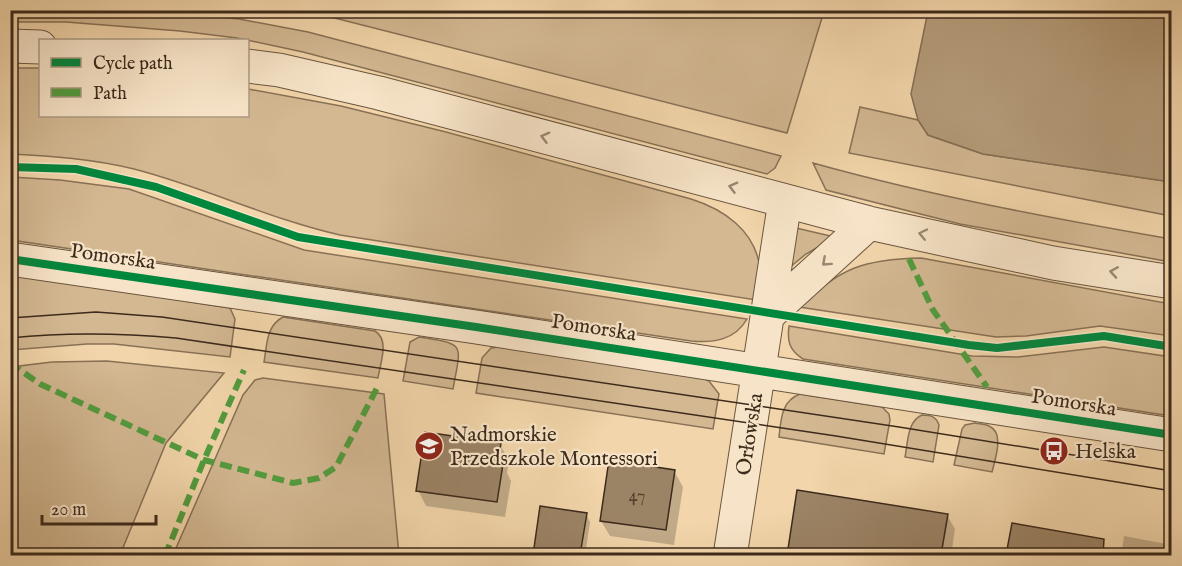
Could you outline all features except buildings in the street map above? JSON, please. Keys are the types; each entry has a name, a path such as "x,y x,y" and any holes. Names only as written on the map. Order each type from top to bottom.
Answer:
{"street":[{"path":"10,46 39,47"},
{"path":"249,66 279,70 380,93 869,223 1053,262 1172,282"},
{"name":"Orłowska","path":"730,555 770,312 785,201"},
{"path":"770,312 869,223"},
{"name":"Pomorska","path":"10,259 759,370 904,395 1172,435"}],"shaded area":[{"path":"11,11 156,11 239,19 308,32 781,156 775,168 767,174 249,39 66,22 11,22"},
{"path":"307,11 824,11 787,133"},
{"path":"928,11 1171,11 1171,182 983,154 928,135 918,120 911,94"},
{"path":"11,68 39,68 39,117 249,117 249,89 341,106 446,132 703,203 726,215 744,232 757,255 760,280 756,300 340,235 134,169 72,158 11,154"},
{"path":"860,107 918,120 928,135 983,154 1171,182 1171,216 849,153"},
{"path":"813,163 946,196 1171,239 1171,262 960,224 826,190"},
{"path":"11,177 60,180 129,189 304,250 747,319 736,332 723,339 691,341 11,240"},
{"path":"796,228 835,237 806,254 789,268"},
{"path":"921,258 1171,304 1171,336 1100,326 1026,336 996,337 799,307 827,283 854,268 884,261"},
{"path":"11,274 230,308 235,319 230,357 114,344 11,350"},
{"path":"283,317 375,331 380,335 383,346 378,378 264,362 270,331 273,325"},
{"path":"789,326 972,356 1018,357 1104,347 1171,357 1171,416 803,359 790,345"},
{"path":"419,337 446,342 457,349 458,363 453,389 403,381 410,342"},
{"path":"498,347 700,377 709,381 719,394 713,429 476,393 482,358 491,348"},
{"path":"107,361 224,373 166,443 120,555 11,555 11,367 52,362"},
{"path":"263,378 384,394 399,555 173,555 243,395 255,380"},
{"path":"800,394 882,407 889,414 890,420 884,454 779,437 783,412 789,401"},
{"path":"922,415 932,417 939,425 933,462 905,457 913,422"},
{"path":"975,423 989,426 997,434 998,447 992,472 954,465 962,429 965,425"}],"tram line":[{"path":"10,318 96,312 162,317 899,427 1172,471"},
{"path":"10,338 93,334 176,338 836,436 1172,491"}],"marked path":[{"path":"909,259 933,310 987,387"},
{"path":"10,363 40,384 204,460 293,483 319,478 336,467 377,388"},
{"path":"165,556 244,370"}],"cycle path":[{"path":"10,167 76,169 156,187 298,237 969,345 997,348 1104,336 1172,347"},
{"path":"10,259 476,327 1172,435"}],"place":[{"name":"Nadmorskie Przedszkole Montessori","path":"429,446"},
{"name":"Helska","path":"1054,451"}]}
